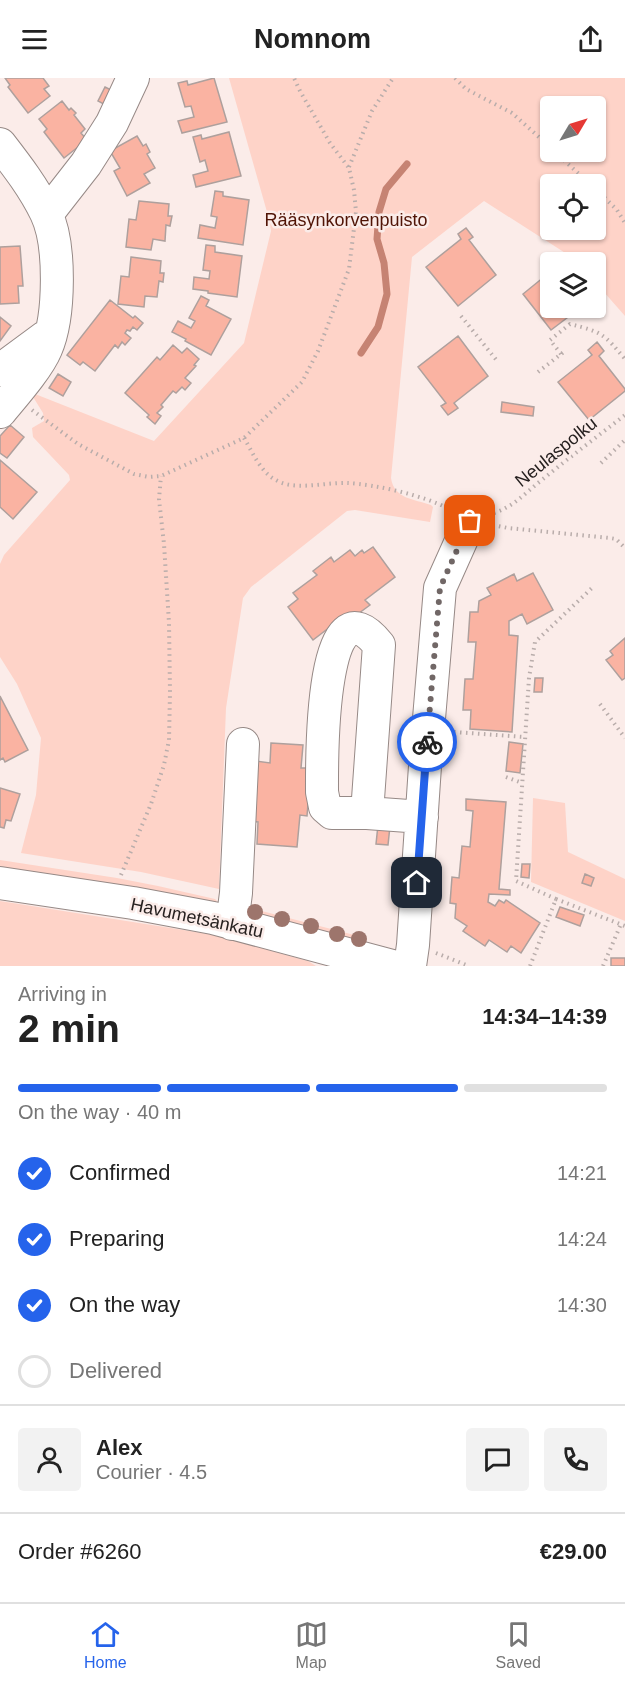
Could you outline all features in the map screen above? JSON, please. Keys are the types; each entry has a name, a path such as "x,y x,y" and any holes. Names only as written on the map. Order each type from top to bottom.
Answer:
{"street":[{"path":"47,214 86,164 112,123 133,78"},
{"path":"0,144 21,172 47,214 56,253 57,279 57,299 48,344 42,356 4,393"},
{"path":"410,966 440,588 470,521"},
{"path":"367,813 379,645 375,640 354,628 341,636 337,643 326,698 322,773 325,807 332,813 422,817"},
{"path":"326,698 374,715"},
{"path":"232,924 236,894 243,744"},
{"name":"Havumetsänkatu","path":"0,883 133,903 232,924 392,966"}],"path":[{"path":"4,393 78,444 134,474 150,477 161,476 244,438 302,382 318,351 349,269 356,212 349,168 330,143 294,78"},
{"path":"349,168 372,111 393,78"},
{"path":"455,78 466,89 512,113 540,138"},
{"path":"566,162 579,174"},
{"path":"606,199 617,210 625,224"},
{"path":"461,316 498,362"},
{"path":"538,372 563,353 550,340 570,324 596,330 609,339 625,359"},
{"name":"Neulaspolku","path":"470,521 506,509 516,503 540,481 625,415"},
{"path":"244,438 265,471 272,478 283,483 295,485 346,483 365,486 435,502 470,521 508,528 616,539 625,548"},
{"path":"601,463 625,440"},
{"path":"121,875 151,804 164,765 168,740 169,623 165,544 159,499 161,476"},
{"path":"593,586 535,642 529,678 516,881 623,925 603,966"},
{"path":"600,704 625,738"},
{"path":"444,731 525,737"},
{"path":"506,777 522,783"},
{"path":"530,966 556,899"}],"green space":[{"name":"Rääsynkorvenpuisto","path":"229,78 625,78 625,316 606,294 606,252 564,252 545,240 606,240 606,174 540,174 540,237 484,201 412,257 391,478 400,494 433,507 430,522 355,510 347,511 251,587 243,598 226,708 219,889 141,872 21,853 36,795 41,738 17,684 0,657 0,564 4,555 70,480 69,475 33,437 32,428 44,421 43,413 30,392 154,441 244,343 271,231"},
{"path":"533,798 565,803 568,852 625,879 625,921 531,882"},
{"path":"0,860 158,886 215,899 217,904 0,870"},
{"path":"0,901 215,935 308,961 316,966 0,966"},
{"path":"250,908 362,937 363,944 247,913"}],"building":[{"path":"5,78 43,78 49,86 44,89 50,96 28,113 8,87 10,85"},
{"path":"214,78 227,122 182,133 178,121 194,117 191,106 185,107 178,83 187,81 188,85"},
{"path":"105,87 119,94 111,108 98,101"},
{"path":"62,101 69,110 71,108 76,113 74,115 85,129 81,133 87,140 64,158 44,132 47,129 39,119"},
{"path":"229,132 241,176 196,187 193,175 208,171 205,160 200,162 193,137 201,135 202,139"},
{"path":"137,136 143,146 146,144 150,152 147,154 155,168 144,174 150,183 127,196 114,171 120,168 110,151"},
{"path":"215,191 223,192 223,196 249,200 243,245 198,238 200,225 215,228 217,217 211,216"},
{"path":"139,201 169,204 168,216 172,216 170,226 166,225 165,241 153,239 151,250 126,247 129,219 136,220"},
{"path":"466,228 473,237 469,240 496,275 458,306 426,267 461,239 458,234"},
{"path":"206,245 215,246 215,252 242,256 237,297 193,289 194,277 209,279 210,271 203,270"},
{"path":"20,246 23,286 18,286 19,303 0,304 0,247"},
{"path":"131,257 161,261 160,273 164,273 163,282 159,281 157,297 145,296 144,307 118,304 121,276 129,277"},
{"path":"540,280 540,316 523,294"},
{"path":"201,296 209,300 206,306 231,319 211,355 172,332 178,321 191,328 195,321 189,318"},
{"path":"110,300 143,323 137,330 133,327 130,331 127,330 125,333 131,338 125,345 122,342 118,348 115,345 95,371 83,362 80,365 67,355"},
{"path":"0,317 11,326 0,341"},
{"path":"542,318 567,318 551,330"},
{"path":"458,336 488,376 454,403 458,408 448,415 441,406 446,403 418,367"},
{"path":"597,342 604,351 599,356 625,391 589,420 558,382 592,355 588,350"},
{"path":"173,345 182,353 187,348 199,359 185,378 191,383 185,390 182,387 176,393 173,391 161,405 163,407 157,413 161,416 155,424 147,417 149,415 125,393 157,357 160,360"},
{"path":"58,374 71,382 63,396 49,388"},
{"path":"502,402 534,407 533,416 501,412"},
{"path":"10,425 24,437 7,458 0,453 0,436"},
{"path":"0,460 37,492 13,519 0,507"},
{"path":"373,547 395,577 365,600 370,605 351,619 347,614 313,640 288,607 298,599 293,593 317,575 313,571 331,557 334,562 350,550 355,556 362,550 364,553"},
{"path":"533,573 553,610 527,624 522,614 509,621 509,635 518,636 512,732 470,729 471,710 463,710 465,679 473,679 476,642 468,642 470,612 478,612 479,601 491,595 487,588 514,574 517,581"},
{"path":"625,638 625,678 622,680 606,660 613,655 610,651"},
{"path":"535,678 543,678 542,692 534,692"},
{"path":"0,696 28,750 5,762 3,758 0,760"},
{"path":"509,742 523,744 520,773 506,771"},
{"path":"271,743 303,745 301,768 310,768 314,805 308,804 307,816 300,815 297,847 257,844 258,822 251,821 256,761 270,763"},
{"path":"0,788 20,794 11,821 6,820 4,828 0,827"},
{"path":"466,799 506,802 499,889 510,890 510,895 489,894 488,902 495,906 499,900 504,903 506,900 540,923 521,953 511,946 507,952 489,940 485,946 463,931 467,926 455,918 456,904 450,903 452,877 459,878 462,846 470,847 473,811 466,810"},
{"path":"378,825 390,826 388,845 376,844"},
{"path":"522,864 530,864 529,878 521,877"},
{"path":"585,874 594,878 591,886 582,883"},
{"path":"560,907 584,915 580,926 556,917"},
{"path":"611,958 625,958 625,966 611,966"}],"waterway":[{"path":"361,353 378,327 387,294 384,263 377,239 379,212 386,189 407,164"}],"way so far":[{"path":"427,742 440,588 470,521"}],"route":[{"path":"417,883 427,742"}]}
